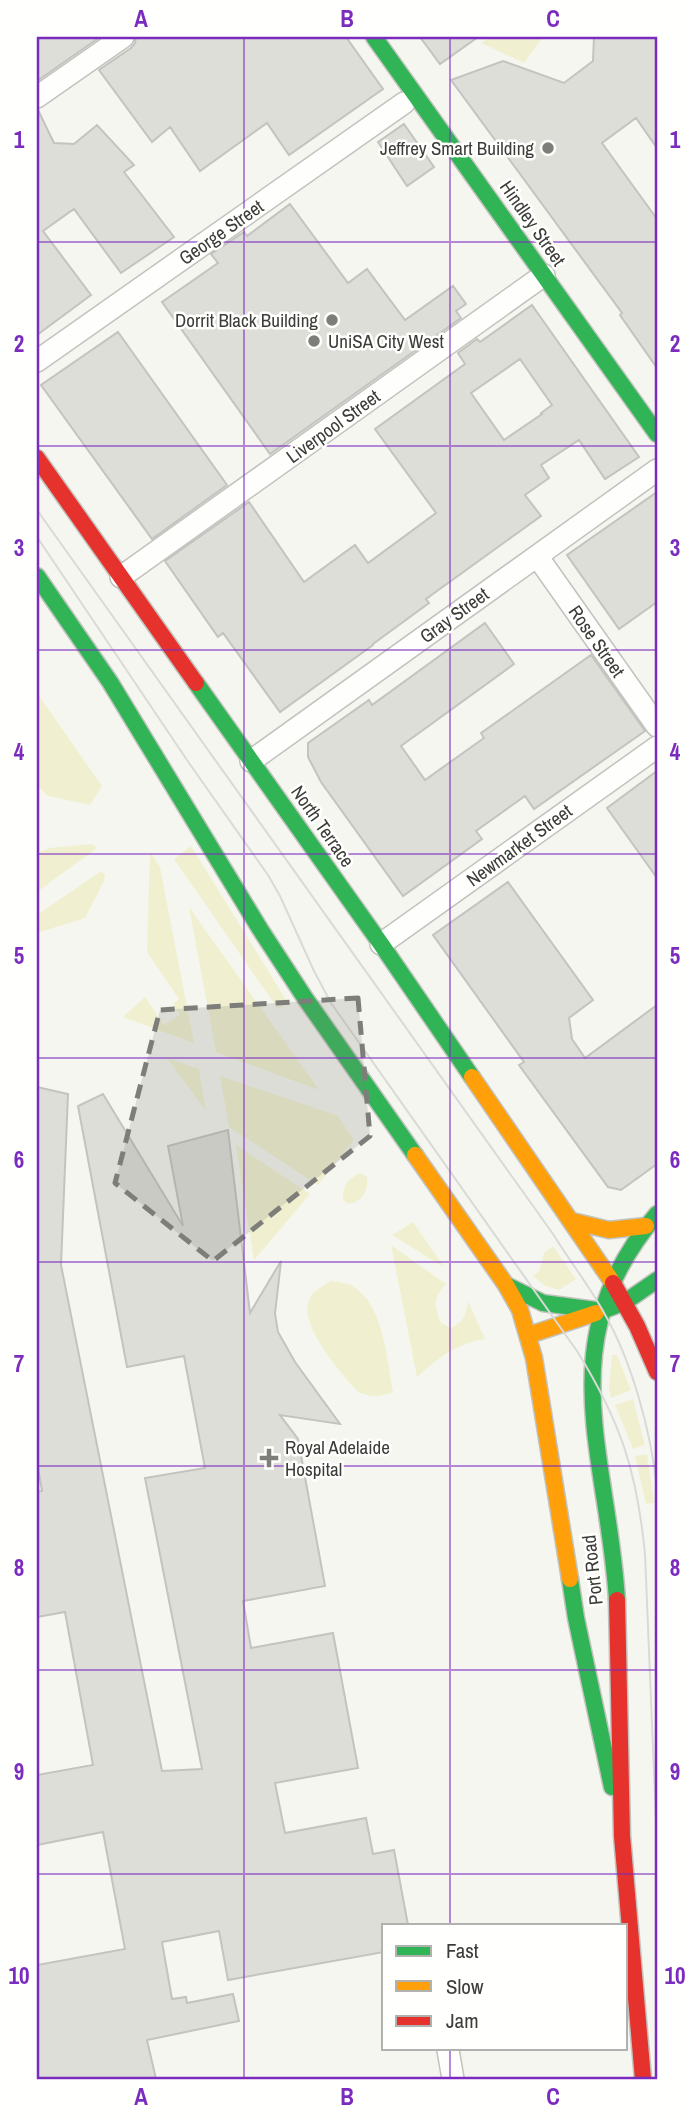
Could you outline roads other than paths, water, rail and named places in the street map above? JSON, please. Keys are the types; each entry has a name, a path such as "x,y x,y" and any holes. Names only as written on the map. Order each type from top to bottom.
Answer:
{"main road":[{"name":"Hindley Street","path":"374,37 657,434"},
{"name":"North Terrace","path":"37,458 381,944 613,1283"},
{"path":"37,576 103,671 305,998 506,1285 520,1310 528,1335 625,1302 657,1280"},
{"path":"572,1221 607,1231 622,1231 652,1220"},
{"name":"Port Road","path":"643,2079 621,1828 615,1578 591,1411 593,1357 603,1311 626,1256 652,1220"},
{"path":"613,1283 625,1302 657,1372"},
{"path":"506,1285 543,1303 603,1311"},
{"name":"Port Road","path":"528,1335 576,1618 621,1828"}],"street":[{"path":"37,97 123,37"},
{"name":"George Street","path":"37,361 404,103"},
{"name":"Liverpool Street","path":"121,577 544,275"},
{"name":"Gray Street","path":"251,761 657,470"},
{"name":"Rose Street","path":"537,556 657,726"},
{"name":"Newmarket Street","path":"381,944 657,747"},
{"path":"448,2050 453,2079"}],"tram line":[{"path":"37,510 591,1291 623,1352 639,1397 657,1489"},
{"path":"37,537 268,875 331,1003 577,1351 605,1401 632,1472 642,1525 657,1845"}],"place":[{"name":"Jeffrey Smart Building","path":"548,148"},
{"name":"Dorrit Black Building","path":"332,320"},
{"name":"UniSA City West","path":"314,341"},
{"name":"Royal Adelaide Hospital","path":"269,1458"}]}
